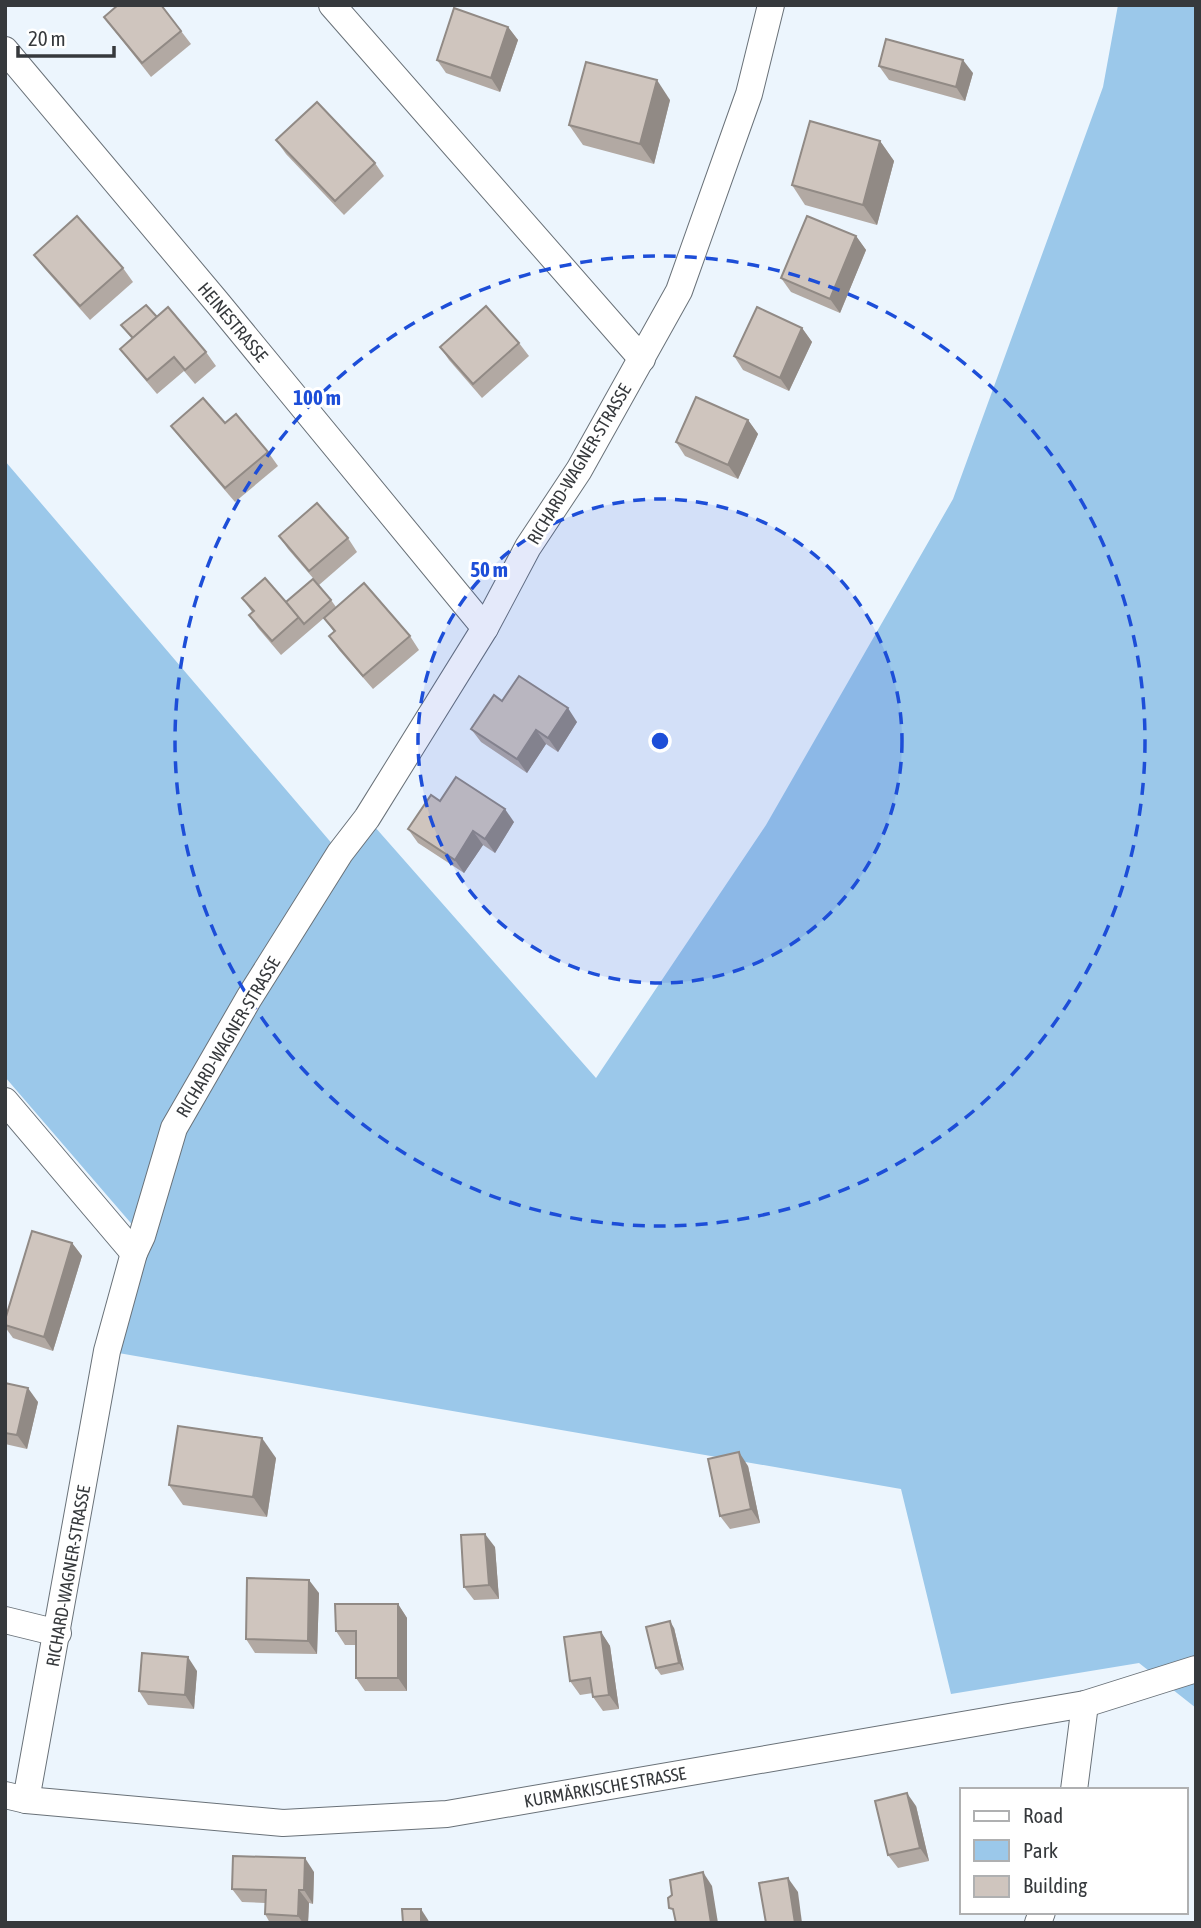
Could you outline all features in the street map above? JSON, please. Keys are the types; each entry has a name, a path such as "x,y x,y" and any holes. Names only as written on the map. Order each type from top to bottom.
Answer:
{"street":[{"path":"332,5 642,359"},
{"name":"RICHARD-WAGNER-STRASSE","path":"16,1797 58,1633 107,1351 134,1253 142,1236 174,1128 249,998 340,853 367,818 485,628 528,547 579,470 642,359 678,291 749,94 771,5"},
{"name":"HEINESTRASSE","path":"5,50 485,628"},
{"path":"5,1101 134,1253"},
{"path":"5,1619 58,1633"},
{"name":"KURMÄRKISCHE STRASSE","path":"16,1797 283,1823 447,1814 1085,1704 1196,1668"},
{"path":"1074,1788 1085,1704"}],"green space":[{"path":"1118,5 1196,5 1196,1708 1139,1663 951,1694 901,1489 107,1351 142,1236 5,1077 5,461 340,853 367,818 596,1078 766,825 953,499 1103,87"}],"building":[{"path":"118,5 161,5 181,31 142,63 104,17"},
{"path":"454,8 508,27 491,78 437,60"},
{"path":"886,39 963,60 956,87 879,66"},
{"path":"586,62 657,80 640,144 569,125"},
{"path":"317,102 375,163 335,201 276,140"},
{"path":"810,121 880,141 863,205 792,185"},
{"path":"77,216 123,268 80,306 34,255"},
{"path":"807,216 856,236 830,299 781,278"},
{"path":"146,305 157,317 133,338 121,325"},
{"path":"486,306 519,343 473,384 440,347"},
{"path":"168,307 206,352 185,370 174,357 147,380 120,349"},
{"path":"757,307 802,328 780,378 734,356"},
{"path":"696,397 748,420 728,465 676,442"},
{"path":"203,398 225,423 236,414 268,452 225,488 171,426"},
{"path":"317,503 348,538 309,571 279,536"},
{"path":"265,578 299,617 272,641 249,615 254,611 242,598"},
{"path":"313,579 331,600 304,624 286,602"},
{"path":"364,583 410,636 363,676 329,636 335,631 324,618"},
{"path":"519,676 568,708 548,738 536,730 517,759 471,729 494,695 502,701"},
{"path":"456,777 505,809 485,839 473,831 455,860 408,829 431,795 440,801"},
{"path":"32,1231 72,1243 44,1337 5,1325"},
{"path":"5,1383 28,1388 17,1435 5,1433"},
{"path":"178,1426 262,1438 253,1497 169,1485"},
{"path":"739,1452 751,1509 720,1516 708,1459"},
{"path":"485,1534 489,1585 464,1587 461,1535"},
{"path":"247,1578 309,1580 308,1641 246,1639"},
{"path":"335,1604 398,1604 398,1678 356,1678 356,1631 336,1631"},
{"path":"670,1621 679,1663 656,1668 646,1627"},
{"path":"601,1632 609,1695 593,1697 590,1678 570,1681 564,1637"},
{"path":"142,1653 188,1657 185,1695 139,1691"},
{"path":"907,1793 920,1848 888,1855 875,1801"},
{"path":"233,1856 305,1858 304,1890 299,1890 298,1916 265,1914 266,1890 232,1889"},
{"path":"703,1872 711,1923 676,1923 673,1909 669,1908 668,1898 672,1895 670,1880"},
{"path":"788,1878 795,1923 766,1923 759,1883"},
{"path":"402,1909 421,1909 421,1923 403,1923"}]}
